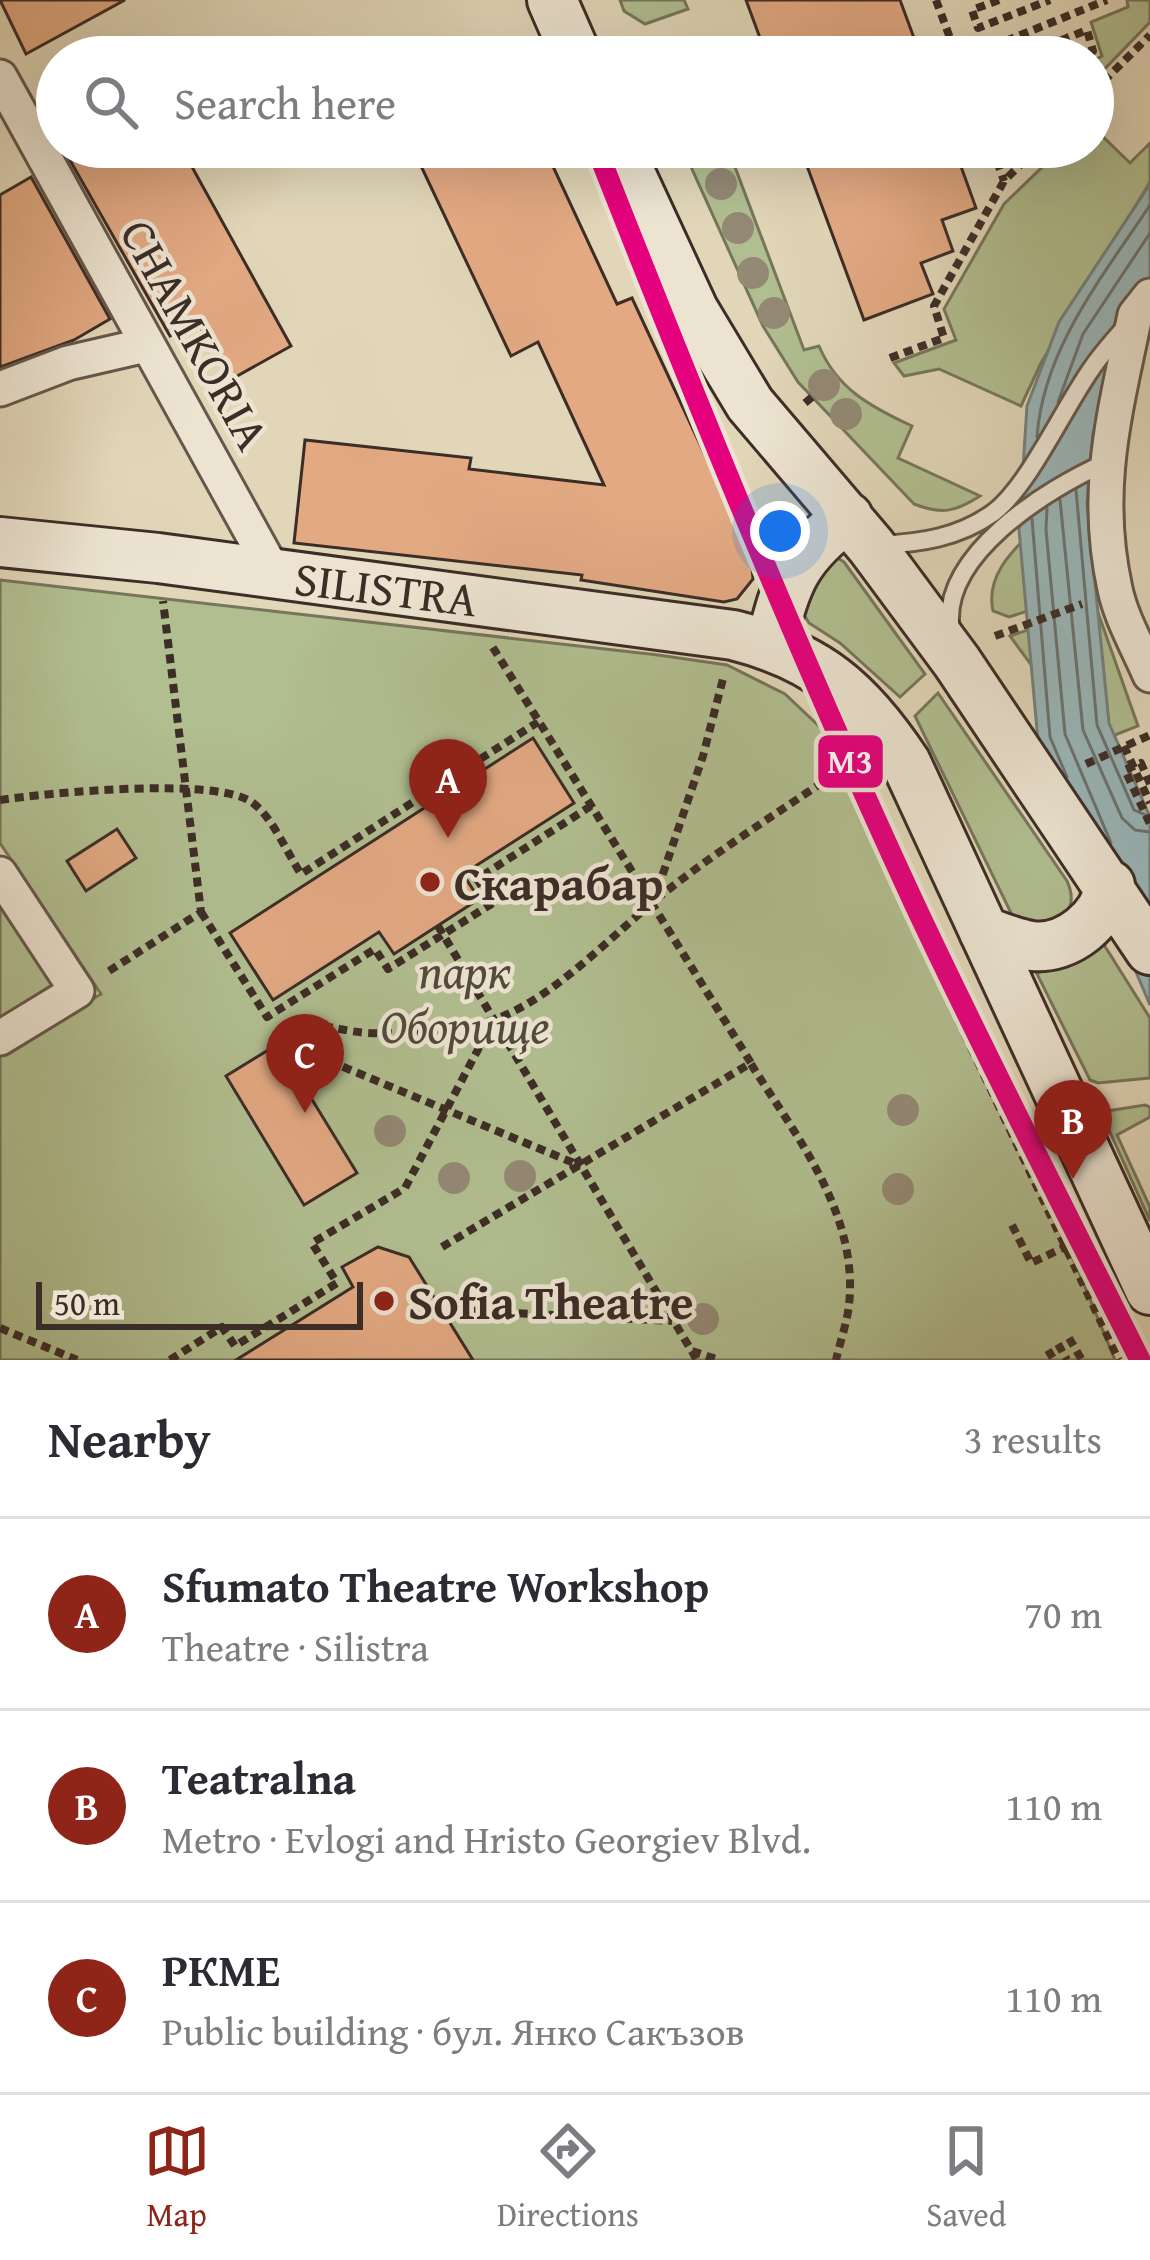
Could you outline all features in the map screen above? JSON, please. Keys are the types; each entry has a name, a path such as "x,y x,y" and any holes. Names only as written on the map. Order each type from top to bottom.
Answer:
{"main road":[{"path":"552,0 568,36"},
{"path":"628,168 694,311 750,404 859,531 975,649 1150,950"},
{"path":"771,644 783,591 800,560 821,537 859,531"},
{"name":"SILISTRA","path":"0,542 158,558 733,635 771,644 826,672 884,730 923,797 1150,1290"},
{"path":"984,932 1032,946 1071,938 1098,915 1110,885"}],"street":[{"name":"CHAMKORIA","path":"0,77 36,143"},
{"name":"CHAMKORIA","path":"50,168 274,573"},
{"path":"1143,306 1105,464 1103,512 1115,593 1150,674"},
{"path":"0,388 68,363 146,345"},
{"path":"0,874 77,991 0,1038"}],"lane":[{"path":"859,531 922,543 967,528 997,511 1093,366 1143,306"},
{"path":"975,649 950,621 956,587 981,549 1009,522 1071,478 1105,464"}],"path":[{"path":"937,0 950,36"},
{"path":"999,0 972,10 978,28 1050,0"},
{"path":"1018,36 1107,0"},
{"path":"1114,71 1150,35"},
{"path":"999,168 1004,182"},
{"path":"890,358 944,338 934,306 1004,182 1018,168"},
{"path":"803,404 836,377"},
{"path":"158,558 201,912 268,1017 375,949 388,969 440,931 493,903 477,879 591,806"},
{"path":"462,598 833,1202 849,1257 849,1304 836,1360"},
{"path":"975,649 1007,628 1072,607"},
{"path":"653,903 703,756 727,665"},
{"path":"0,800 81,788 241,796 256,805 301,874 538,722"},
{"path":"823,730 1119,1360"},
{"path":"1086,764 1150,735"},
{"path":"1124,746 1150,803"},
{"path":"1150,784 1141,763 1125,770 1150,824"},
{"path":"280,1035 300,1026 325,1024 396,1034 494,1020 590,958 653,903 844,767"},
{"path":"77,991 201,912"},
{"path":"440,931 694,1355 719,1360"},
{"path":"170,1360 222,1327 235,1346 337,1283 313,1243 405,1188 494,1020"},
{"path":"329,1060 581,1166"},
{"path":"442,1247 751,1064"},
{"path":"1012,1225 1031,1263 1067,1246"},
{"path":"446,1315 454,1310 674,1321"},
{"path":"0,1328 77,1360"},
{"path":"1069,1338 1082,1360"},
{"path":"1058,1344 1067,1360"}],"green space":[{"path":"620,0 684,0 688,9 645,24 624,11"},
{"path":"1127,0 1150,0 1150,22 1114,59 1114,36 1096,36 1091,22 1128,7"},
{"path":"1150,143 1150,182 1041,363 1021,406 939,369 904,376 894,363 956,340 944,309 1004,204 1041,168 1114,168 1114,147 1130,163"},
{"path":"692,168 735,168 804,350 819,346 835,374 857,395 912,426 898,458 980,496 948,510 914,504 798,382 763,326"},
{"path":"1047,516 1090,591 1009,617 993,611 994,583 1000,570"},
{"path":"834,556 844,562 925,674 900,697 840,643 809,623 800,608"},
{"name":"парк Оборище","path":"0,580 727,665 785,694 823,730 845,767 934,970 1076,1265 1115,1360 0,1360 0,1054 101,994 0,843"},
{"path":"1096,607 1138,726 1090,745 1010,636"},
{"path":"938,693 1067,881 1070,906 1056,927 1019,925 1012,915 915,716"},
{"path":"0,899 59,989 0,1024"},
{"path":"1101,940 1150,1018 1150,1078 1090,1080 1037,974"},
{"path":"1150,1107 1150,1117 1117,1135 1150,1207 1150,1221 1101,1112"}],"water":[{"path":"1150,184 1150,308 1113,368 1093,434 1087,503 1109,723 1150,817 1150,1005 1038,741 1019,530 1027,406 1059,322"}],"building":[{"path":"0,0 125,0 59,36 36,36 36,49 26,54"},
{"path":"746,0 900,0 913,36 759,36"},
{"path":"74,168 193,168 291,346 230,380 197,321 170,336"},
{"path":"422,168 554,168 617,304 632,298 751,554 753,579 737,599 724,602 581,580 582,575 294,543 305,440 471,458 469,469 604,485 538,342 511,356"},
{"path":"808,168 962,168 976,208 942,220 953,251 921,263 933,294 864,320"},
{"path":"31,177 110,319 74,340 0,367 0,195"},
{"path":"533,738 574,803 463,874 479,899 394,954 379,932 273,1000 230,933"},
{"path":"117,829 136,858 86,891 67,861"},
{"path":"278,1044 357,1173 304,1205 226,1076"},
{"name":"Sofia Theatre","path":"378,1247 409,1257 473,1360 236,1360 353,1287 342,1267"}],"transit line":[{"name":"M3","path":"604,168 749,527 871,810 1140,1360"}],"place":[{"name":"Sfumato Theatre Workshop","path":"448,838"},
{"name":"Скарабар","path":"430,882"},
{"name":"РКМЕ","path":"305,1113"},
{"name":"Teatralna","path":"1073,1179"},
{"name":"Sofia Theatre","path":"384,1301"}]}
